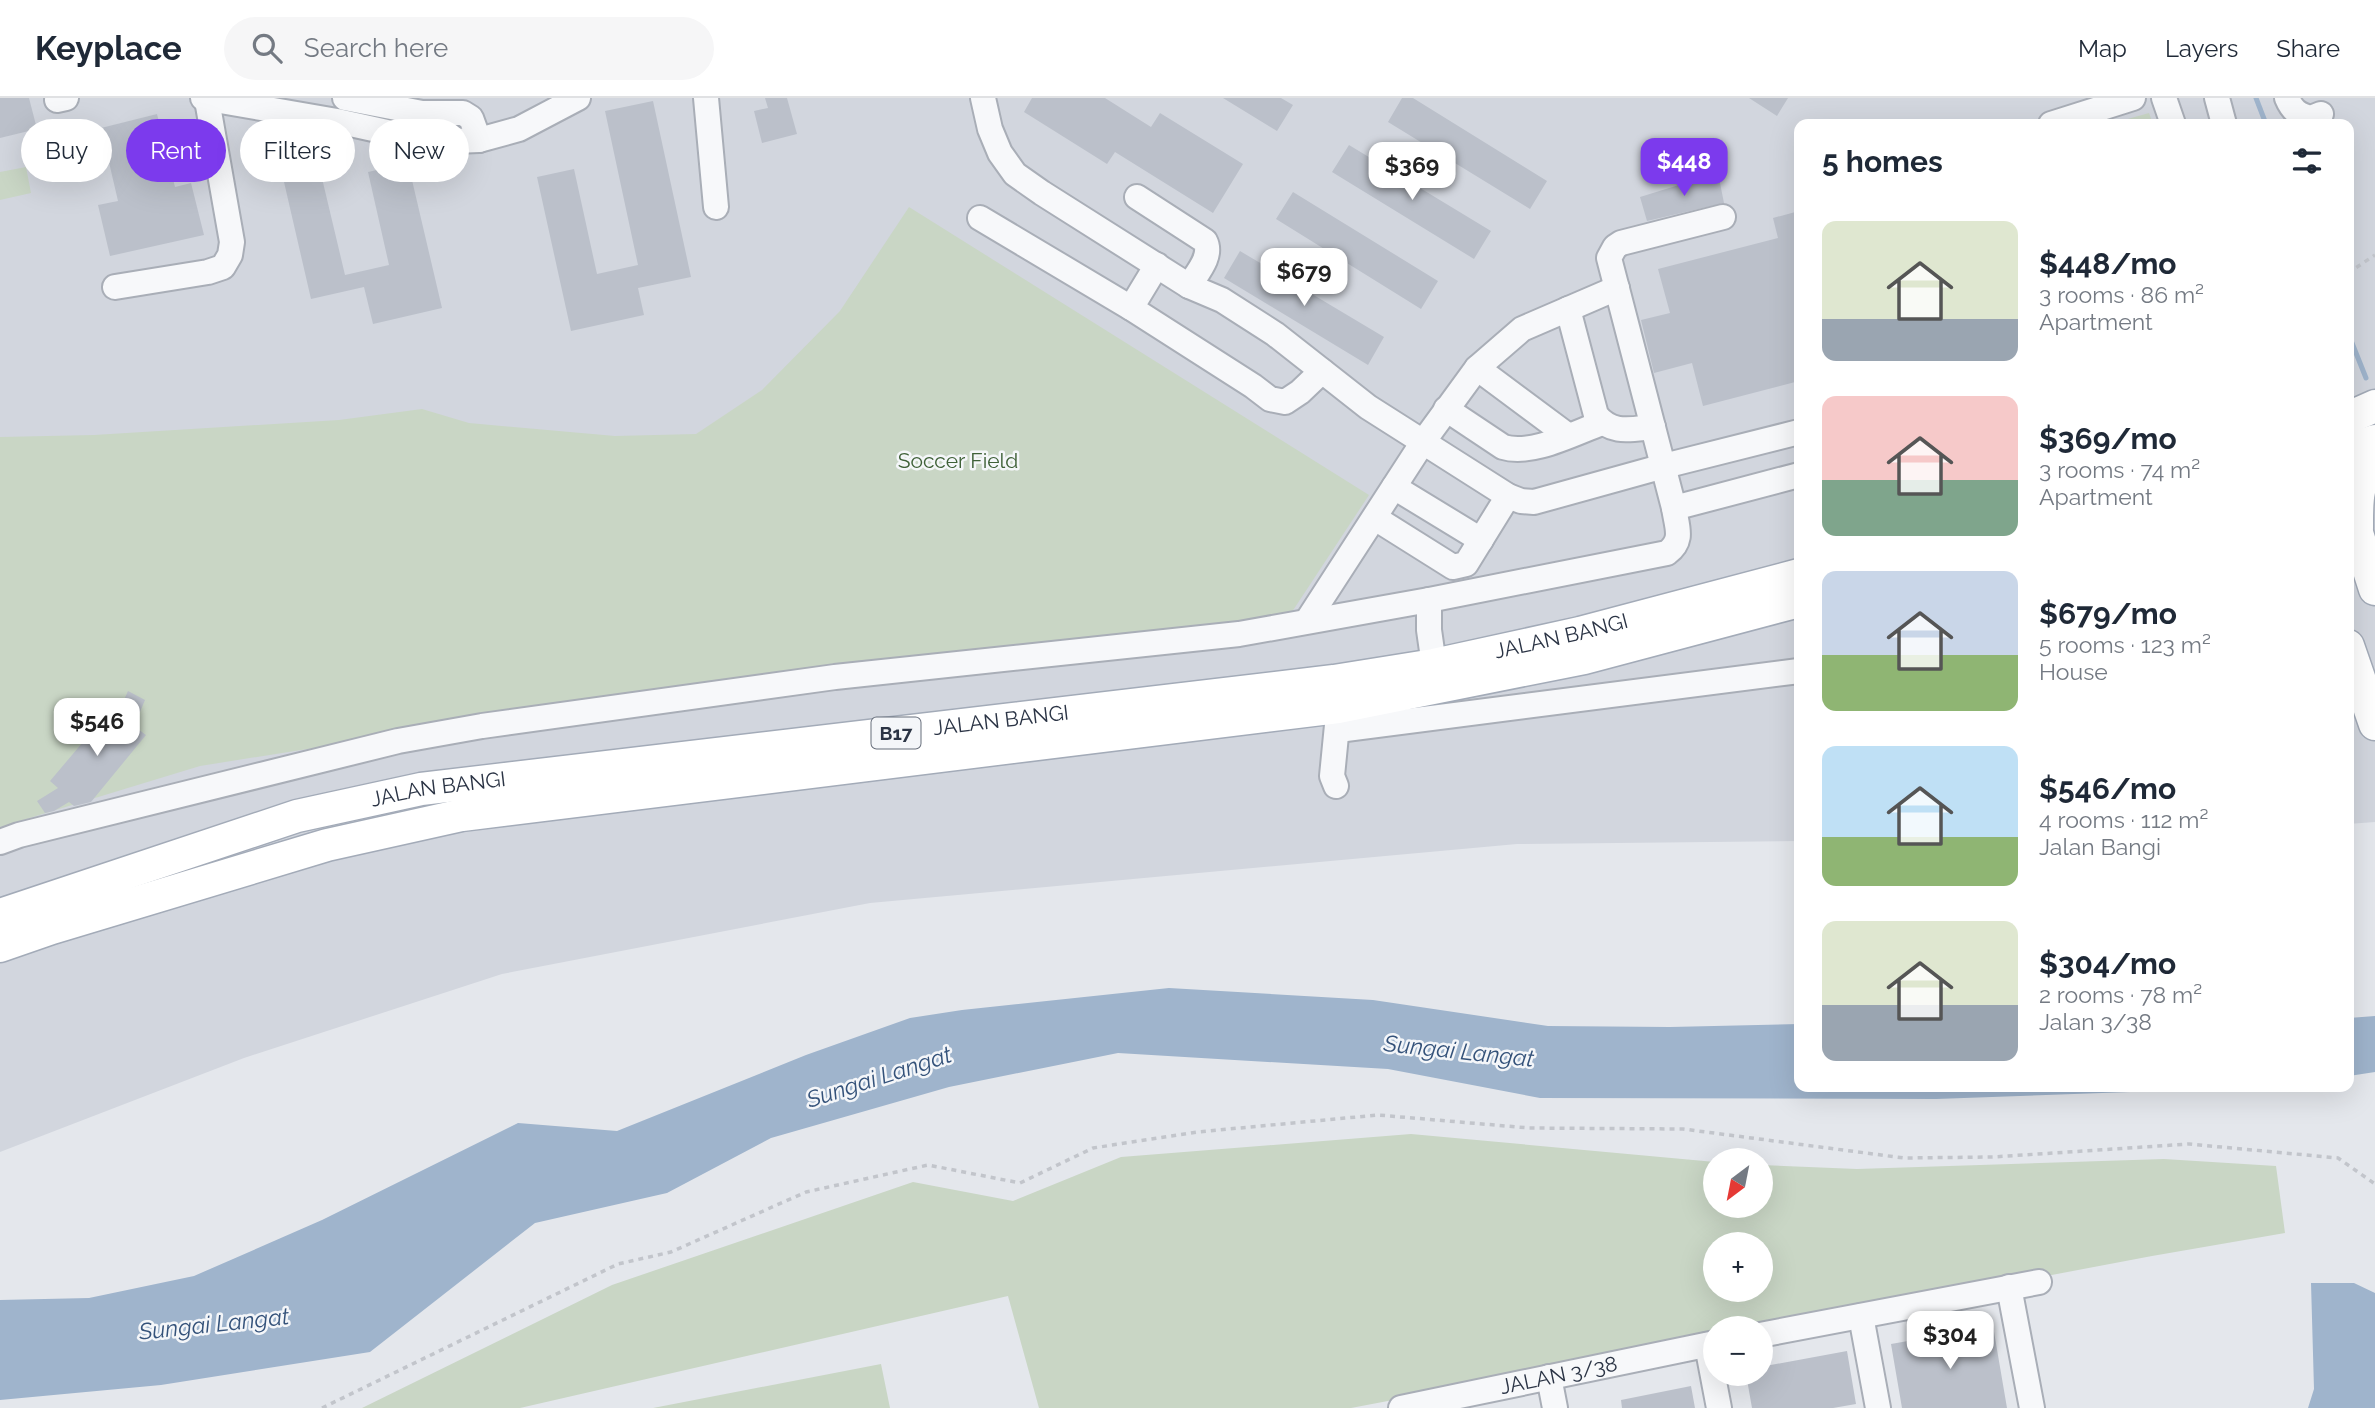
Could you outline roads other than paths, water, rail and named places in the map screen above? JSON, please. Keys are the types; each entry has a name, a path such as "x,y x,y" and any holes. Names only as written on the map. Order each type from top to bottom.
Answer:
{"main road":[{"path":"2354,448 2375,441"},
{"path":"2354,513 2362,479 2375,459"},
{"path":"2354,522 2375,589"},
{"name":"JALAN BANGI","path":"0,915 297,816 421,789 1321,682 1434,665 1580,633 1794,576"},
{"name":"JALAN BANGI","path":"0,946 327,845 462,815 1338,718 1584,658 1794,602"},
{"path":"2354,663 2375,724"}],"street":[{"path":"345,98 422,113 463,113 471,118 479,140"},
{"path":"115,287 208,272 223,267 230,255 232,242 205,99 337,121 432,142 479,140 519,130 578,98"},
{"path":"706,98 716,207"},
{"path":"983,98 990,129 1000,153 1015,173 1189,286 1222,300 1275,334 1368,407 1508,496 1534,502 1794,433"},
{"path":"2067,119 2133,98"},
{"path":"2164,98 2170,119"},
{"path":"2217,98 2223,119"},
{"path":"2287,98 2291,107 2301,116 2311,118 2321,114"},
{"path":"1137,197 1205,241 1208,246 1208,255 1189,286"},
{"path":"0,842 19,835 398,741 482,726 835,677 1239,634 1667,553 1675,547 1679,539 1674,508 1609,258 1620,243 1723,217"},
{"path":"980,218 1131,308 1270,399 1285,402 1322,371"},
{"path":"1131,308 1157,265"},
{"path":"1307,621 1423,442 1477,368 1522,329 1617,288"},
{"path":"1568,309 1596,415 1611,429 1653,426"},
{"path":"1477,368 1567,435"},
{"path":"1446,409 1513,450 1528,450 1602,423"},
{"path":"1674,508 1794,476"},
{"path":"1394,487 1481,540"},
{"path":"1375,518 1453,566 1466,564 1508,496"},
{"path":"1429,600 1429,630 1434,665"},
{"path":"1336,786 1332,776 1338,718 1794,672"},
{"path":"1773,1333 2039,1282"},
{"path":"2009,1287 2032,1408"},
{"path":"1861,1316 1878,1408"},
{"name":"JALAN 3/38","path":"1401,1408 1703,1346"},
{"path":"1549,1377 1555,1408"},
{"path":"1716,1386 1719,1408"}],"water":[{"name":"Sungai Langat","path":"1169,988 1373,1000 1548,1026 1794,1024 1794,1092 2131,1092 1936,1099 1540,1098 1388,1069 1118,1053 949,1087 771,1138 667,1193 535,1223 370,1352 161,1385 0,1400 0,1300 89,1298 194,1276 322,1220 518,1123 617,1131 806,1055 910,1018"},
{"path":"2375,1016 2375,1072 2354,1075 2354,1018"},
{"path":"2311,1283 2354,1283 2375,1293 2375,1408 2308,1408 2314,1389"}],"waterway":[{"path":"2256,98 2264,119"},
{"path":"2354,348 2366,378"}],"park label":[{"name":"Soccer Field","path":"958,461"}]}
